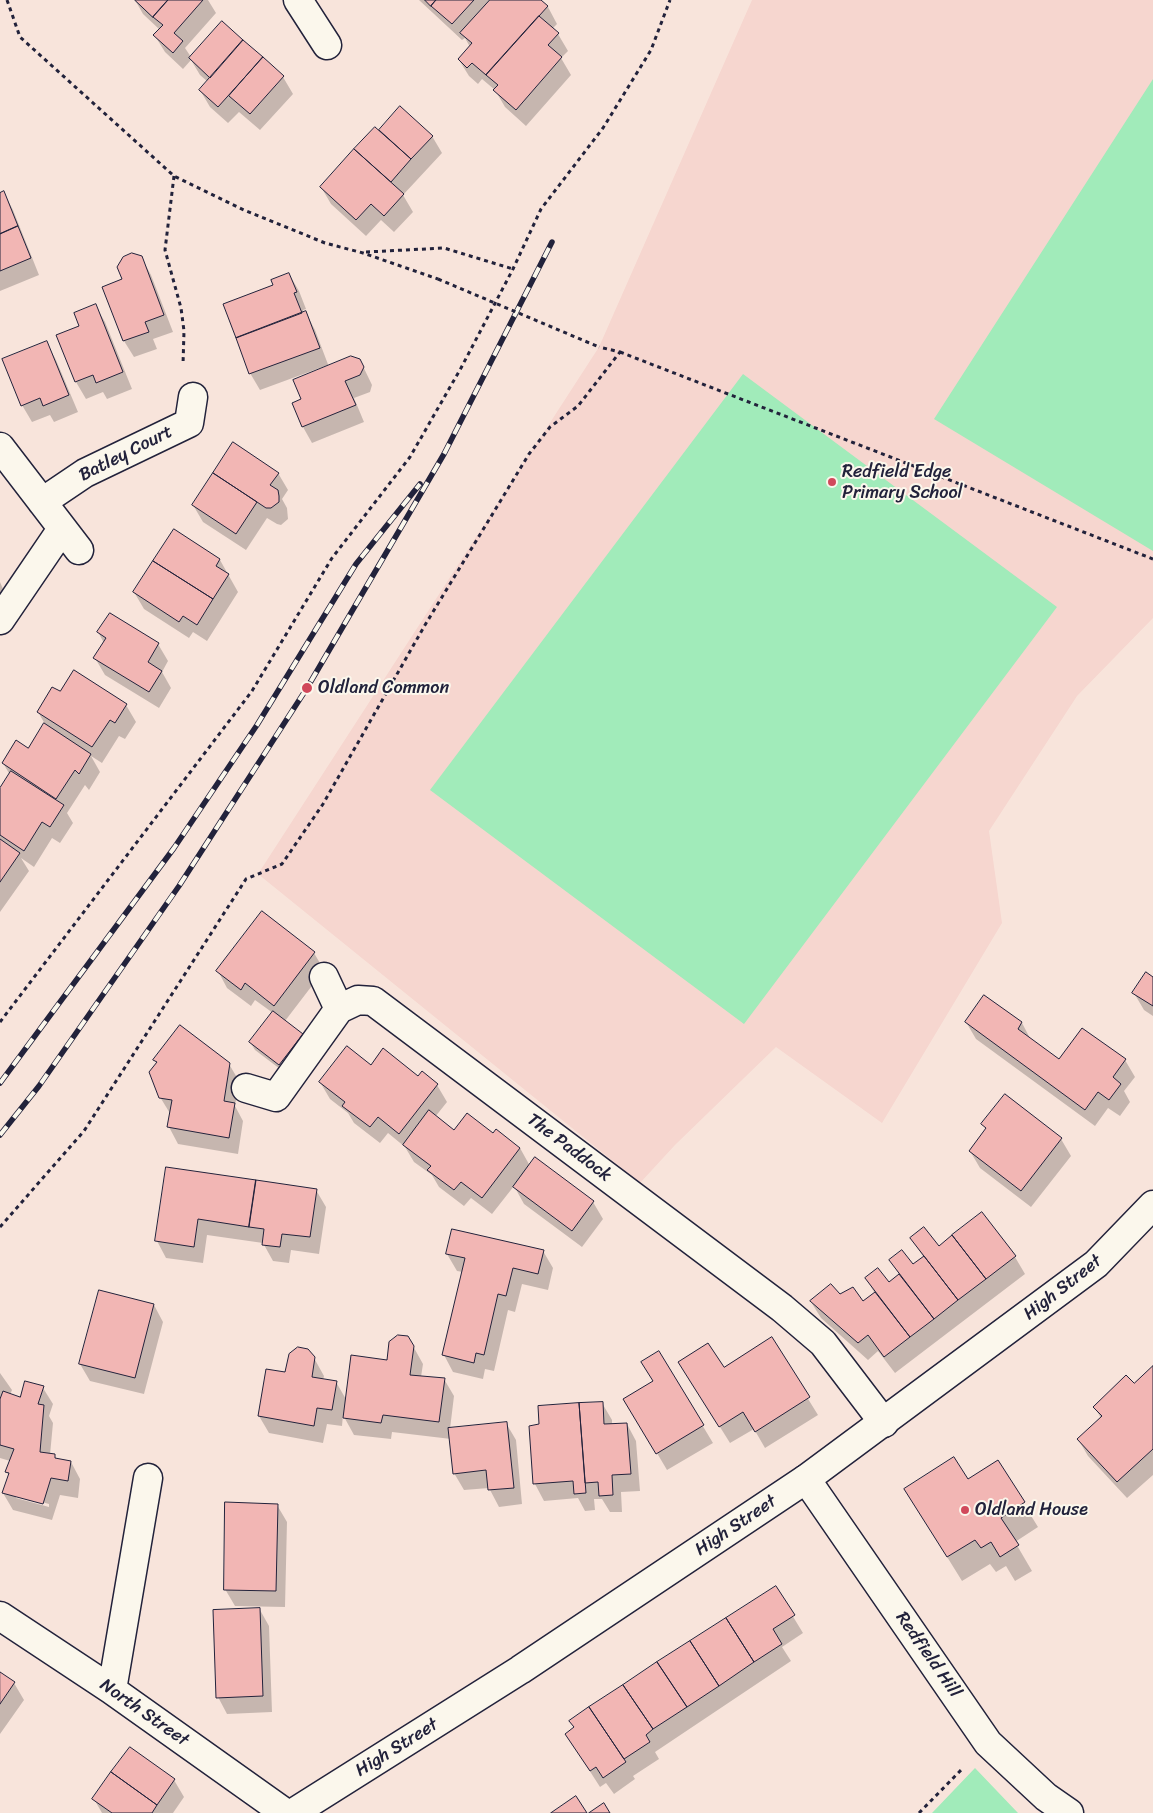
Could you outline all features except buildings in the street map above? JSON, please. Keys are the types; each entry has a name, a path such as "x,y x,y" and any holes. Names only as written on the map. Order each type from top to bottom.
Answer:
{"street":[{"path":"298,0 327,45"},
{"name":"Batley Court","path":"42,502 85,473 189,423 193,397"},
{"path":"0,448 79,550"},
{"path":"0,620 62,529"},
{"path":"246,1088 276,1097 339,1009 324,977"},
{"name":"The Paddock","path":"339,1009 358,1000 373,1001 782,1308 823,1343 884,1423"},
{"name":"High Street","path":"293,1813 520,1670 806,1479 1096,1264 1153,1205"},
{"path":"112,1690 148,1478"},
{"name":"Redfield Hill","path":"806,1479 988,1743 1046,1797 1069,1813"},
{"name":"North Street","path":"0,1616 112,1690 285,1813"}],"path":[{"path":"7,0 20,37 174,176 244,210 325,243 363,253 438,279 599,347 620,352 1153,559"},
{"path":"0,1022 252,691 332,558 410,457 461,368 513,269 541,209 603,128 651,50 670,0"},
{"path":"174,176 165,250 181,308 184,331 183,380 193,397"},
{"path":"363,253 444,248 513,269"},
{"path":"0,1227 84,1131 246,879 282,864 323,804 426,625 529,454 550,426 578,406 620,352"},
{"path":"919,1813 988,1743"}],"shaded area":[{"name":"Redfield Edge Primary School","path":"752,0 1153,0 1153,618 1077,696 989,831 1002,923 882,1123 776,1047 675,1145 640,1183 258,874 599,347"}],"green space":[{"path":"1153,79 1153,551 934,419"},
{"path":"743,374 1057,607 744,1024 430,790"},
{"path":"975,1768 1018,1813 932,1813"}],"railway":[{"path":"0,1135 39,1086 179,886 307,688 444,454 552,242"},
{"path":"0,1083 174,848 257,725 356,564 420,484"}],"place":[{"name":"Redfield Edge Primary School","path":"832,482"},
{"name":"Oldland Common","path":"307,688"},
{"name":"Oldland House","path":"965,1510"}]}
